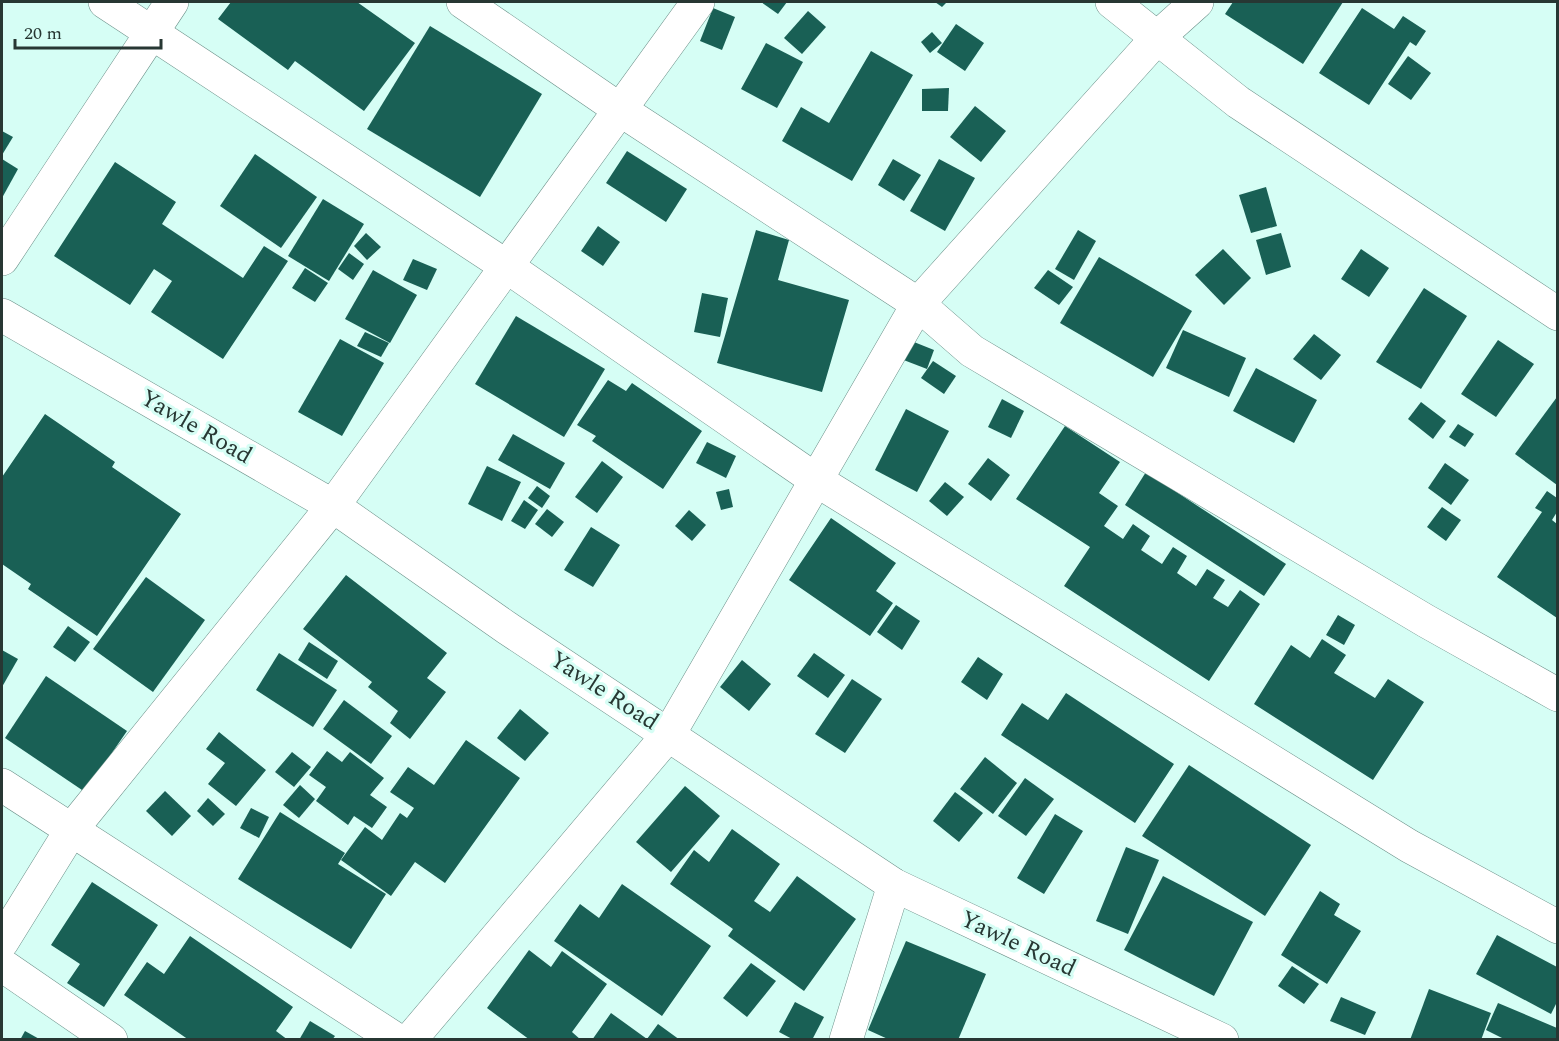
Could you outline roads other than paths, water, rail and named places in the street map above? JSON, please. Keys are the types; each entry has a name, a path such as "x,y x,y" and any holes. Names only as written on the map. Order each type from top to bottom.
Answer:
{"street":[{"path":"105,2 506,266 816,480 1409,846 1557,927"},
{"path":"2,259 172,2"},
{"path":"463,2 619,110 918,304 972,351 1426,621 1557,695"},
{"path":"2,942 72,829 333,506 698,2"},
{"path":"1112,2 1238,102 1557,314"},
{"path":"410,1040 669,734 918,304 1158,37 1197,2"},
{"name":"Yawle Road","path":"2,315 333,506 507,627 894,885 1222,1040"},
{"path":"2,786 398,1040"},
{"path":"846,1040 894,885"},
{"path":"2,965 111,1040"}]}
